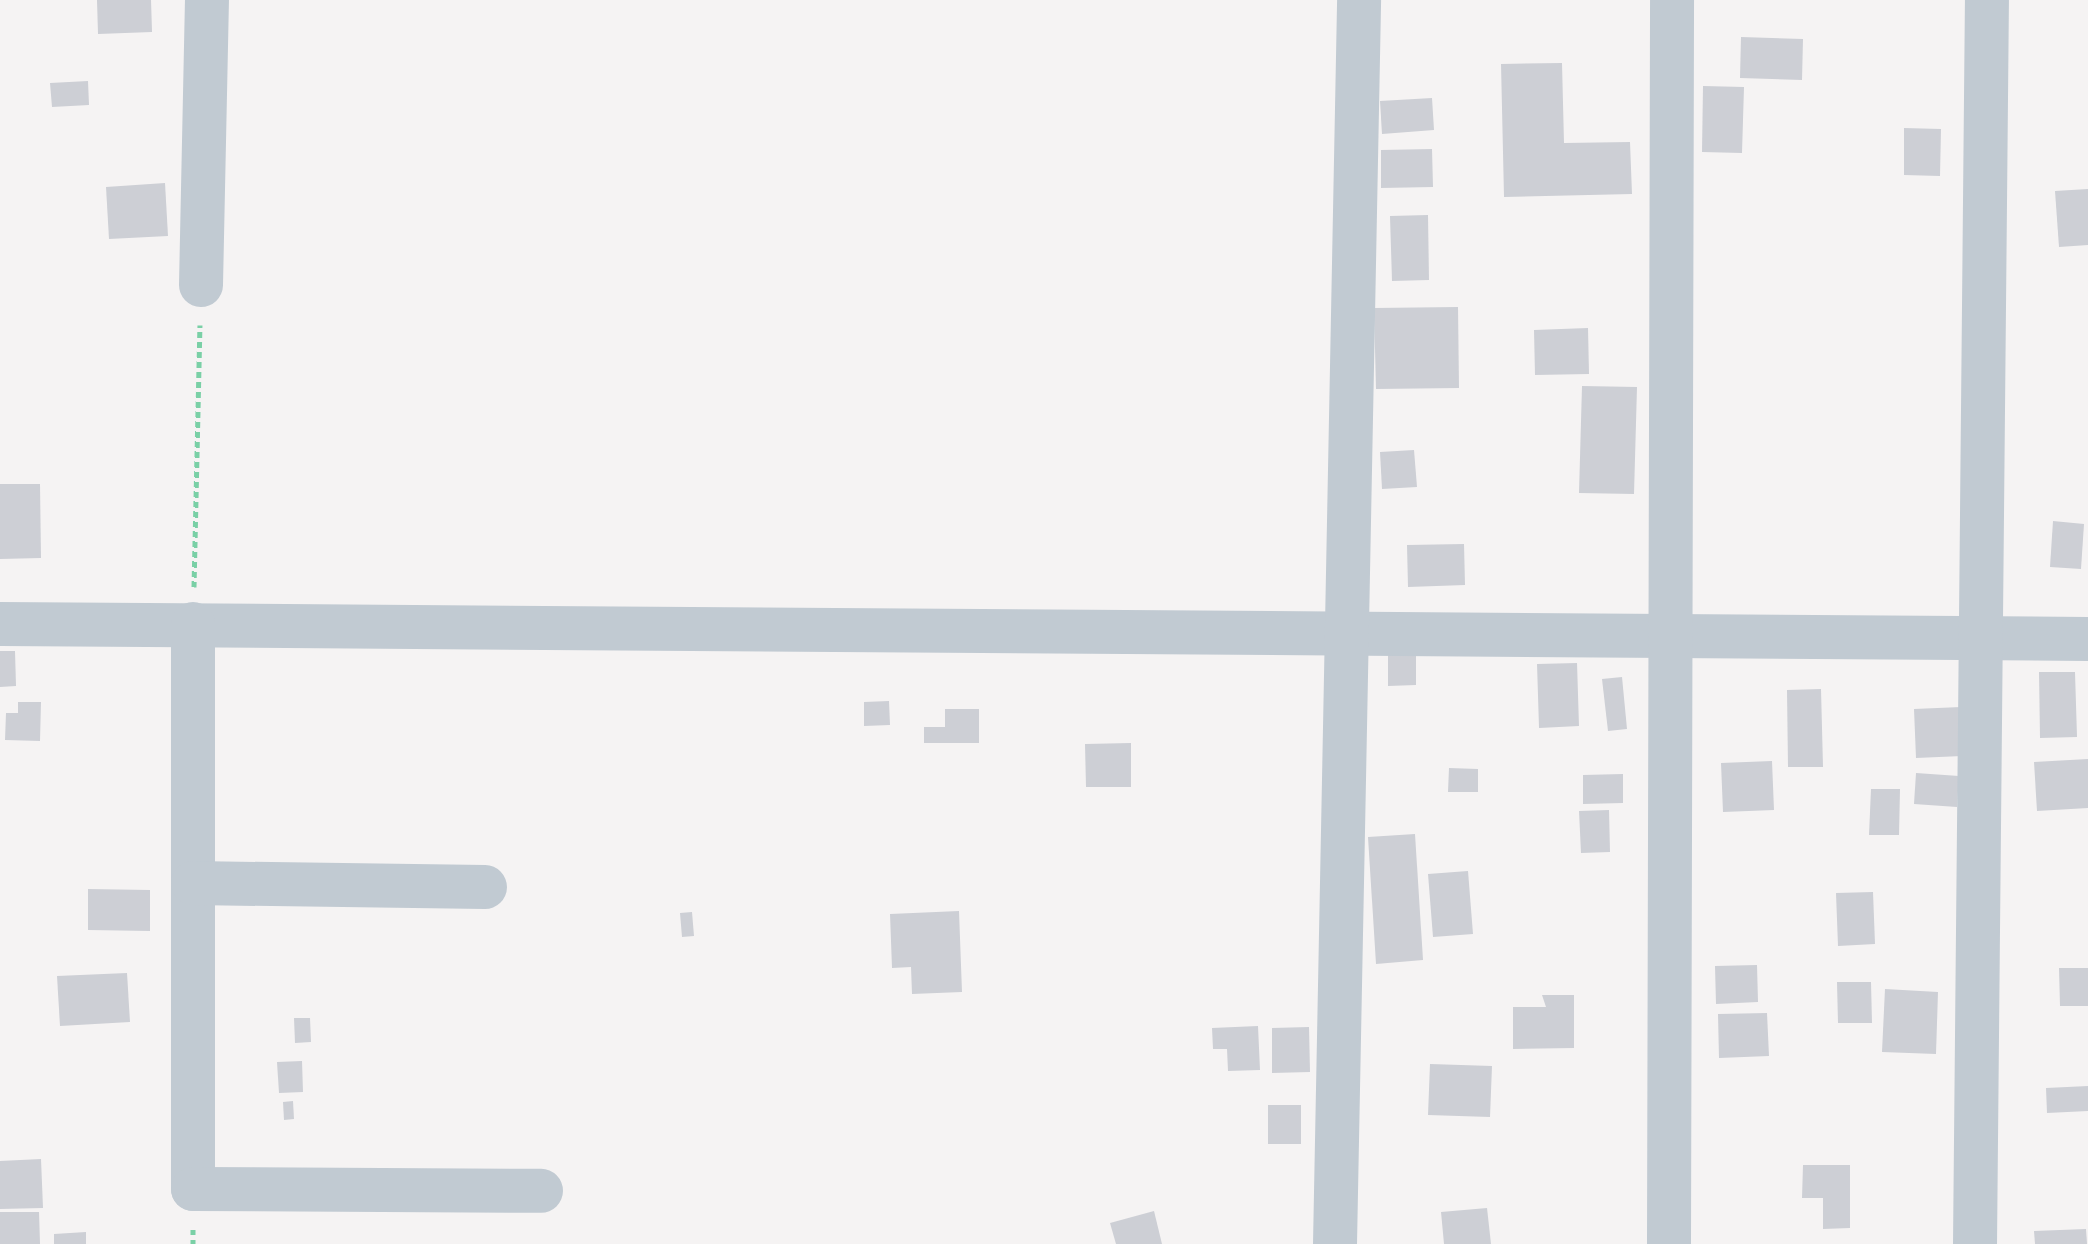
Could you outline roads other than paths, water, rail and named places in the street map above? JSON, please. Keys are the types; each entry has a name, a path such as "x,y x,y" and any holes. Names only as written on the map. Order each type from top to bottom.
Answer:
{"street":[{"path":"201,285 207,0"},
{"path":"1335,1244 1359,0"},
{"path":"1669,1244 1672,0"},
{"path":"1975,1244 1986,637 1987,0"},
{"path":"0,624 1347,629 2088,639"},
{"path":"193,624 193,1189 541,1191"},
{"path":"193,883 485,887"}]}
